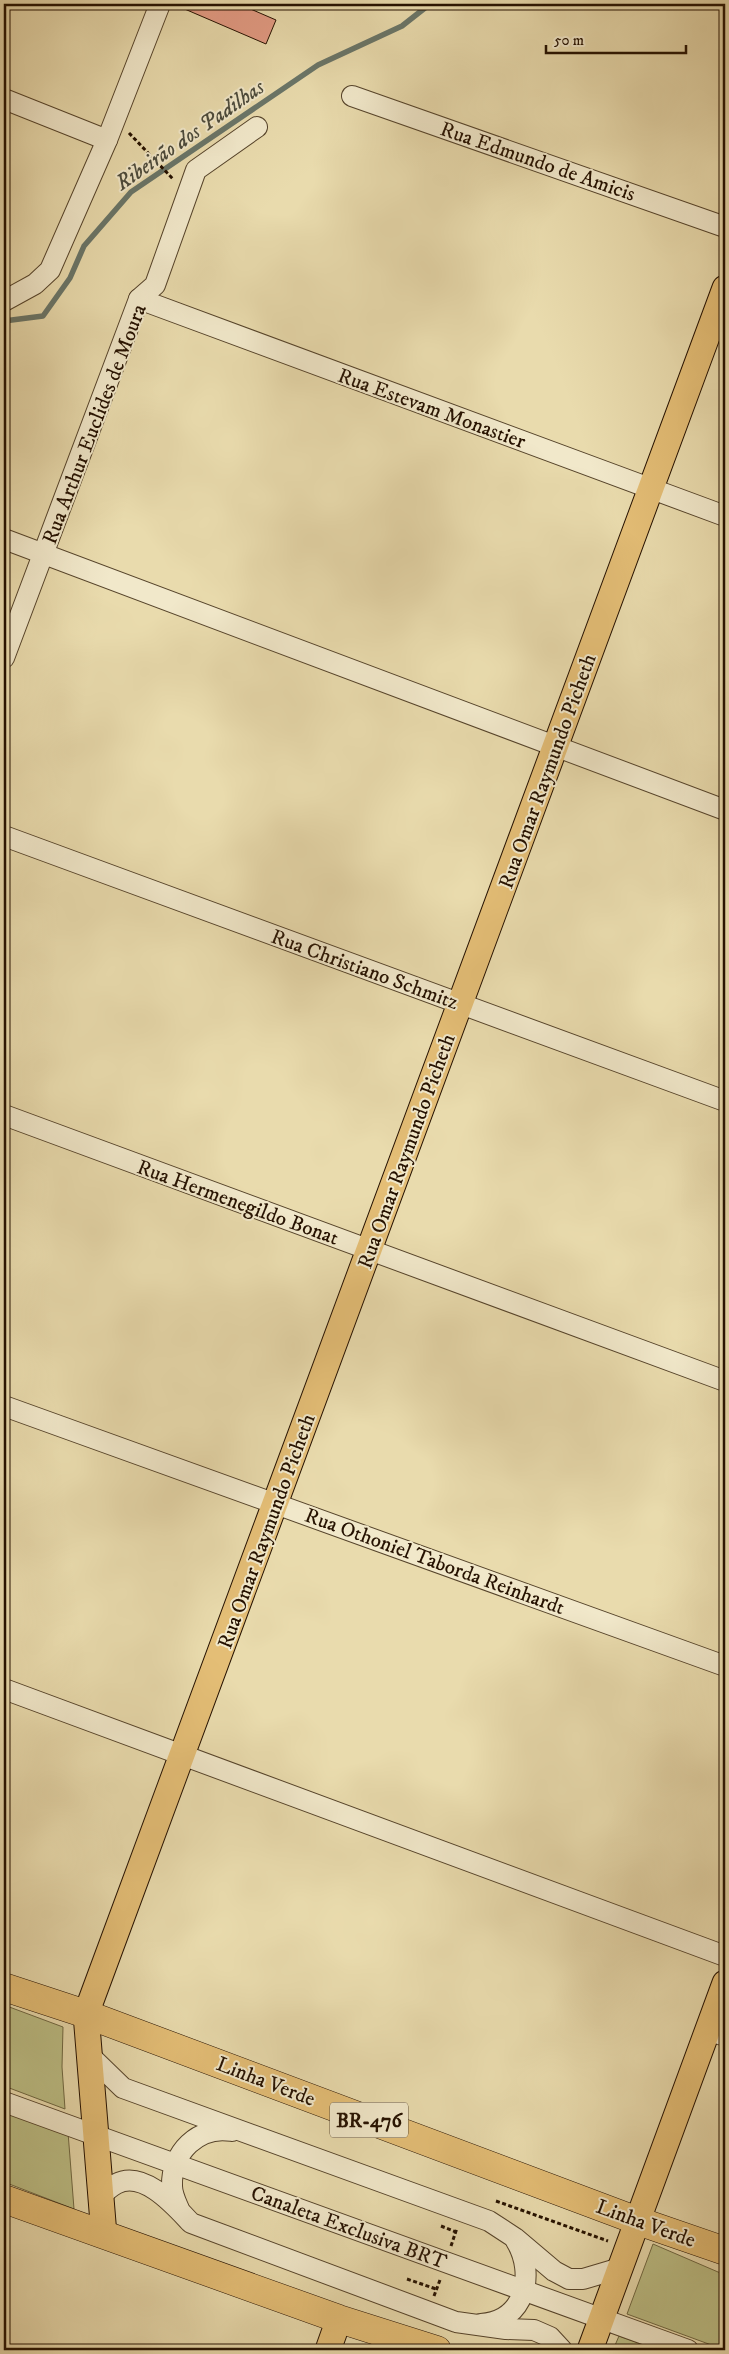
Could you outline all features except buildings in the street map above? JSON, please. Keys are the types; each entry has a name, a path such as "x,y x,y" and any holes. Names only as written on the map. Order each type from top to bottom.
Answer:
{"highway":[{"name":"Linha Verde","path":"4,1987 86,2014 638,2221 725,2251"},
{"path":"4,2199 339,2319 437,2350"}],"main road":[{"name":"Rua Omar Raymundo Picheth","path":"86,2014 725,288"},
{"path":"590,2350 638,2221 716,2033 725,1983"},
{"path":"86,2014 104,2235"},
{"path":"328,2350 339,2319"}],"street":[{"path":"4,301 35,284 50,270 111,132 160,4"},
{"name":"Rua Edmundo de Amicis","path":"352,96 725,227"},
{"path":"4,99 111,132"},
{"name":"Rua Arthur Euclides de Moura","path":"4,658 139,300 155,285 181,186 196,170 258,127"},
{"name":"Rua Estevam Monastier","path":"139,300 725,516"},
{"path":"4,539 725,810"},
{"name":"Rua Christiano Schmitz","path":"4,836 725,1101"},
{"name":"Rua Hermenegildo Bonat","path":"4,1115 725,1381"},
{"name":"Rua Othoniel Taborda Reinhardt","path":"4,1406 725,1666"},
{"path":"4,1689 725,1956"},
{"path":"90,2056 124,2088 171,2104 240,2132 489,2221 515,2238 554,2271 569,2279 583,2279 620,2268"},
{"name":"Canaleta Exclusiva BRT","path":"4,2102 688,2350"},
{"path":"179,2211 171,2188 174,2164 182,2150 194,2139 208,2132 224,2129 240,2132"},
{"path":"100,2196 116,2184 124,2181 138,2182 159,2191 191,2223 456,2322 534,2330 550,2337 562,2350"},
{"path":"471,2325 488,2324 504,2317 517,2305 525,2290 528,2272 524,2253 515,2238"}],"path":[{"path":"111,132 134,136 181,186"},
{"path":"407,2279 436,2289"}],"green space":[{"path":"4,2005 63,2027 62,2067 65,2109 4,2086"},
{"path":"4,2108 68,2132 74,2209 4,2182"},
{"path":"653,2244 725,2275 725,2350 627,2314"},
{"path":"619,2336 659,2350 613,2350"}],"waterway":[{"name":"Ribeirão dos Padilhas","path":"4,321 43,316 70,278 84,246 131,192 318,65 402,26 430,4"}]}
